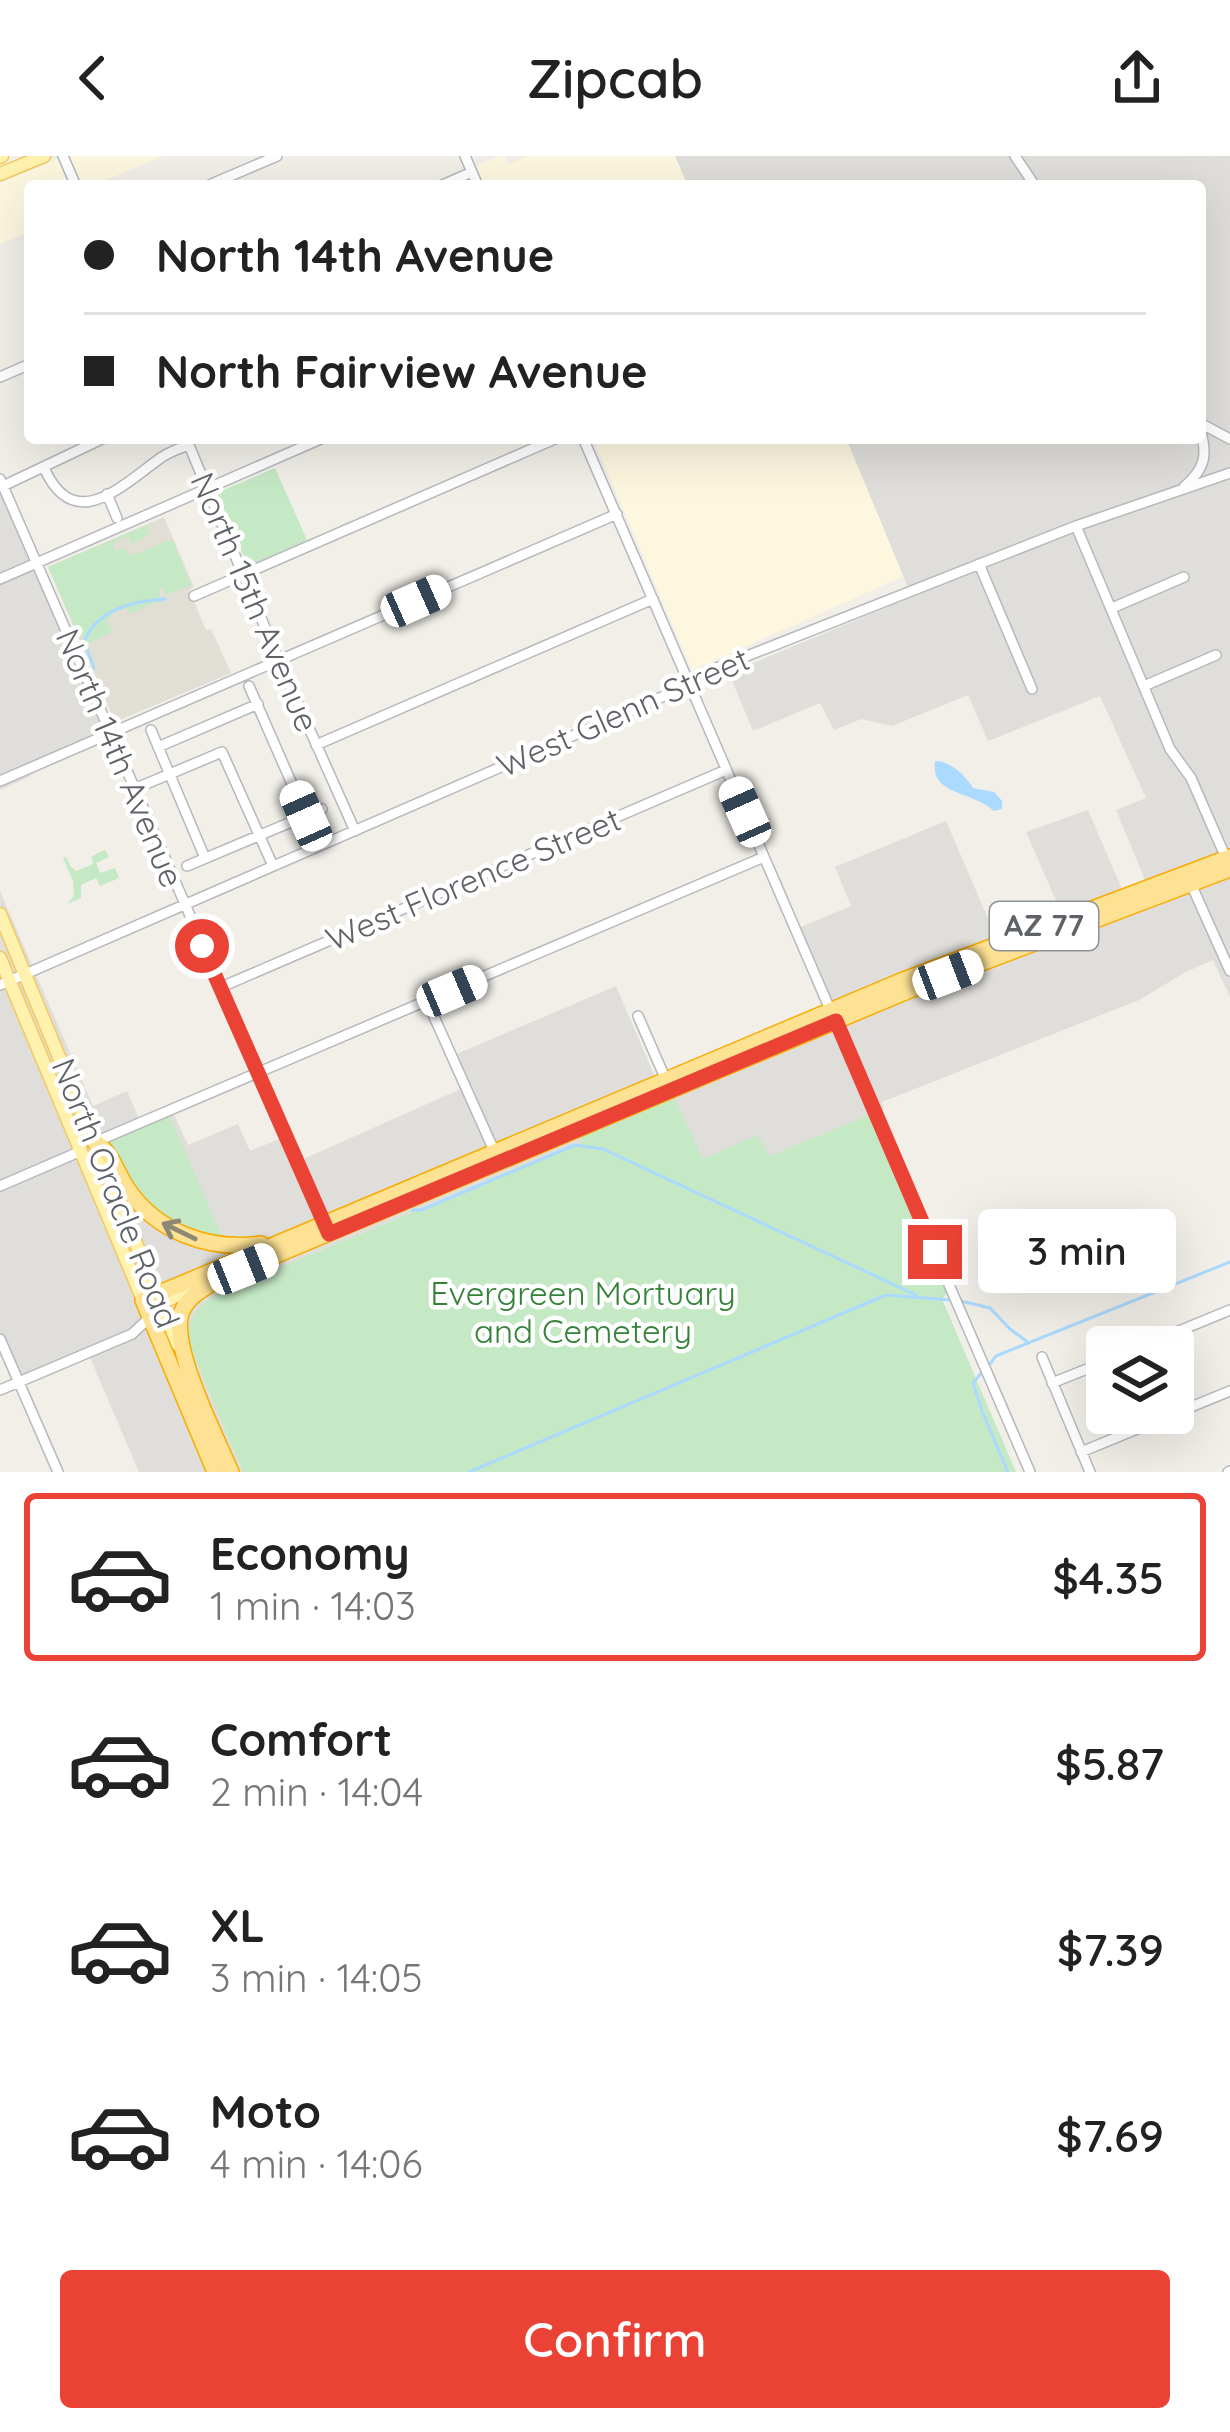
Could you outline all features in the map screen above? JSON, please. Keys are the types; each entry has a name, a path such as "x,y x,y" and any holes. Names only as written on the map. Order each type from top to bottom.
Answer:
{"highway":[{"name":"AZ 77","path":"834,1016 1009,952 1228,862"},
{"name":"AZ 77","path":"183,1357 178,1330 183,1308 219,1279 327,1229 1074,915 1188,879"},
{"path":"1009,952 1015,942 1074,915"},
{"path":"88,1146 107,1151 138,1203 176,1231 209,1243 236,1246 293,1237"},
{"name":"AZ 77","path":"152,1307 293,1237 327,1229"},
{"name":"North Oracle Road","path":"152,1307 160,1342 214,1472"},
{"name":"North Oracle Road","path":"183,1357 231,1472"}],"main road":[{"path":"0,175 44,156"},
{"name":"North Oracle Road","path":"0,914 152,1307 183,1357"},
{"name":"North Oracle Road","path":"0,958 5,983 88,1146"},
{"name":"AZ 77","path":"152,1307 219,1279"}],"street":[{"path":"221,180 277,156"},
{"path":"465,156 475,180"},
{"path":"454,180 472,172"},
{"path":"2,482 92,444"},
{"path":"44,468 53,488 79,503 139,476 182,444"},
{"name":"North 15th Avenue","path":"188,444 355,831"},
{"path":"0,579 309,444"},
{"path":"194,596 543,444"},
{"path":"587,444 1030,1472"},
{"path":"1179,491 1205,460 1204,444"},
{"name":"West Glenn Street","path":"5,983 696,677 1076,526 1230,473"},
{"name":"North 14th Avenue","path":"2,482 327,1229"},
{"path":"106,494 117,518"},
{"path":"0,781 617,514"},
{"path":"1076,526 1170,749 1191,778 1228,862"},
{"path":"979,564 1032,689"},
{"path":"1112,608 1184,577"},
{"path":"316,746 653,599"},
{"path":"1144,686 1216,655"},
{"path":"249,686 306,816"},
{"path":"158,747 258,704"},
{"path":"151,730 205,858"},
{"path":"134,789 222,752 273,866"},
{"name":"West Florence Street","path":"220,988 726,770"},
{"path":"187,866 322,809"},
{"path":"0,1186 428,1001 565,947 764,857"},
{"path":"1188,879 1230,971"},
{"path":"428,1001 497,1157"},
{"path":"638,1016 669,1085"},
{"path":"131,1334 146,1321 152,1307"},
{"path":"1191,1326 1230,1310"},
{"path":"0,1390 131,1334 148,1332 160,1342"},
{"path":"0,1339 58,1472"},
{"path":"1042,1357 1090,1472"},
{"path":"1052,1383 1086,1369"},
{"path":"1081,1452 1230,1391"}],"shaded area":[{"path":"64,156 163,156 106,180 24,180 24,234 0,244 0,183"},
{"path":"499,156 509,164 529,156 675,156 685,180 482,180 476,166"},
{"path":"675,156 1230,156 1230,997 1213,960 1139,1000 882,1102 884,1109 768,1157 702,1159 573,1133 586,1140 251,1279 188,1342 243,1472 139,1472 88,1353 18,1382 0,1340 0,891 93,1106 127,1091 141,1123 172,1110 188,1145 238,1124 250,1151 284,1137 297,1162 465,1087 452,1056 616,986 655,1077 830,1011 796,929 851,906 835,867 946,821 996,937 1061,912 1026,832 1088,810 1127,901 1148,887 1116,810 1146,798 1100,696 988,741 968,695 892,726 861,719 834,730 820,703 753,731 729,673 912,597 848,444 1206,444 1206,180 685,180"},
{"path":"596,444 849,444 904,576 692,670"},
{"path":"0,479 109,733 27,770 31,776 0,790"},
{"path":"164,517 194,587 189,590 206,630 211,629 231,673 115,722 48,567"}],"green space":[{"path":"275,468 307,540 248,566 217,493"},
{"path":"147,525 150,533 145,538 132,544 128,536 113,543 115,551 125,548 130,556 172,539 191,585 166,595 161,586 161,604 129,614 126,608 113,613 107,621 113,631 89,643 77,632 48,567"},
{"path":"105,850 109,857 96,863 100,873 115,868 119,878 100,886 96,878 81,885 81,898 67,904 74,896 73,881 63,858 76,871 93,864 92,856"},
{"name":"Evergreen Mortuary and Cemetery","path":"671,1091 703,1159 758,1135 769,1156 874,1113 951,1289 942,1299 1016,1472 243,1472 188,1342 199,1308 251,1279 584,1141 572,1132"},
{"path":"168,1112 223,1239 179,1226 149,1207 107,1137"}],"water":[{"path":"935,761 957,770 973,788 994,792 1002,809 994,811 945,787 935,772"}],"waterway":[{"path":"94,668 84,642 98,622 129,605 165,599"},
{"path":"412,1210 575,1145 603,1149 916,1295"},
{"path":"990,1364 996,1356 1230,1262"},
{"path":"469,1472 886,1295 951,1300"},
{"path":"961,1301 990,1308 1029,1343"},
{"path":"983,1371 973,1383 1008,1472"}],"route":[{"path":"202,946 329,1234 836,1021 935,1252"}]}
